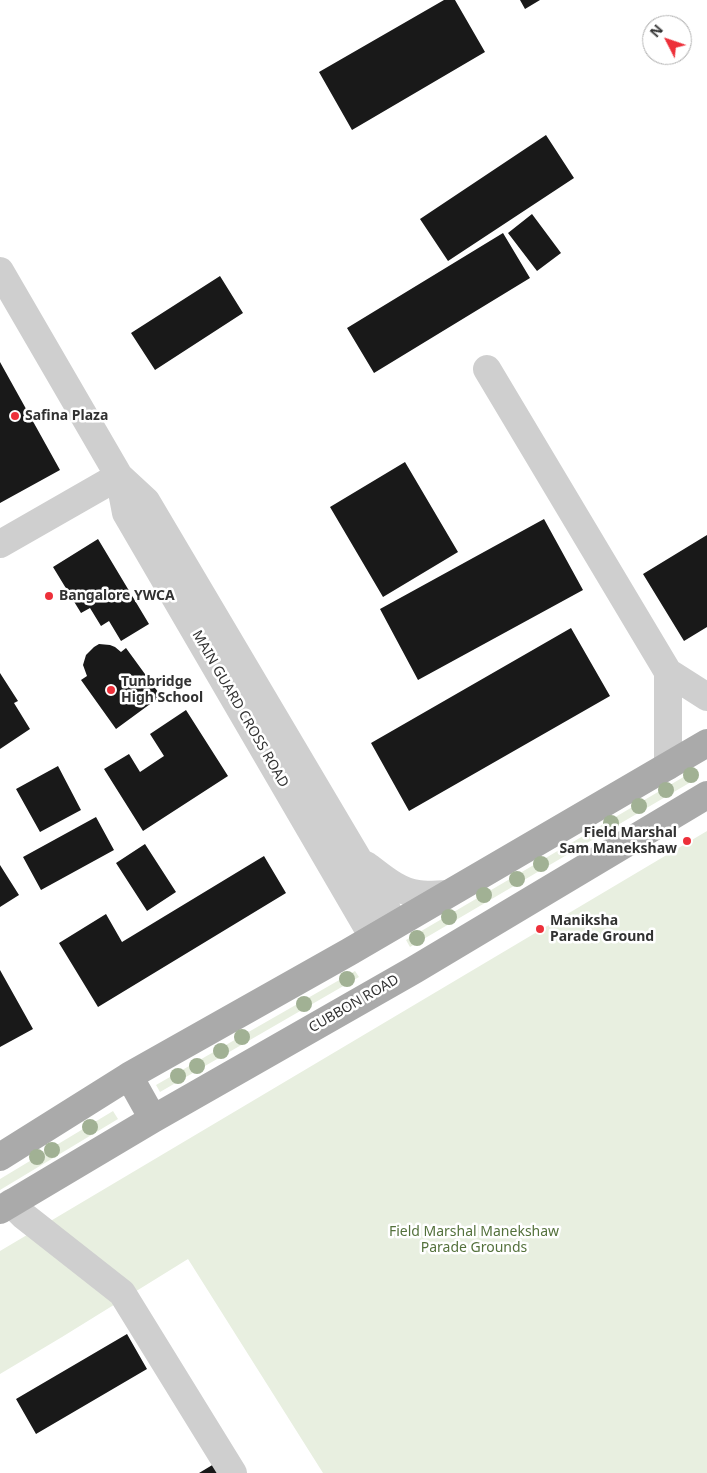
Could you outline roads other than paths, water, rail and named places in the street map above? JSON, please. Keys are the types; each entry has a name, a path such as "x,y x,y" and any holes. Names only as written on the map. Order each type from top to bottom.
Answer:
{"main road":[{"path":"0,1157 130,1076 707,743"},
{"name":"CUBBON ROAD","path":"5,1207 153,1119 414,970 707,795"},
{"path":"130,1076 153,1119"}],"street":[{"name":"MAIN GUARD CROSS ROAD","path":"0,271 119,476 146,501 358,859 384,930"},
{"path":"487,369 668,672 707,697"},
{"name":"MAIN GUARD CROSS ROAD","path":"119,476 126,513 384,930"},
{"path":"0,544 119,476"},
{"path":"668,672 668,766"},
{"path":"358,859 393,884 408,891 417,894 447,894"},
{"path":"5,1207 24,1216 122,1293 233,1473"}],"place":[{"name":"Safina Plaza","path":"15,416"},
{"name":"Bangalore YWCA","path":"49,596"},
{"name":"Tunbridge High School","path":"111,690"},
{"name":"Field Marshal Sam Manekshaw","path":"687,841"},
{"name":"Maniksha Parade Ground","path":"540,929"}],"park label":[{"name":"Field Marshal Manekshaw Parade Grounds","path":"474,1240"}]}
